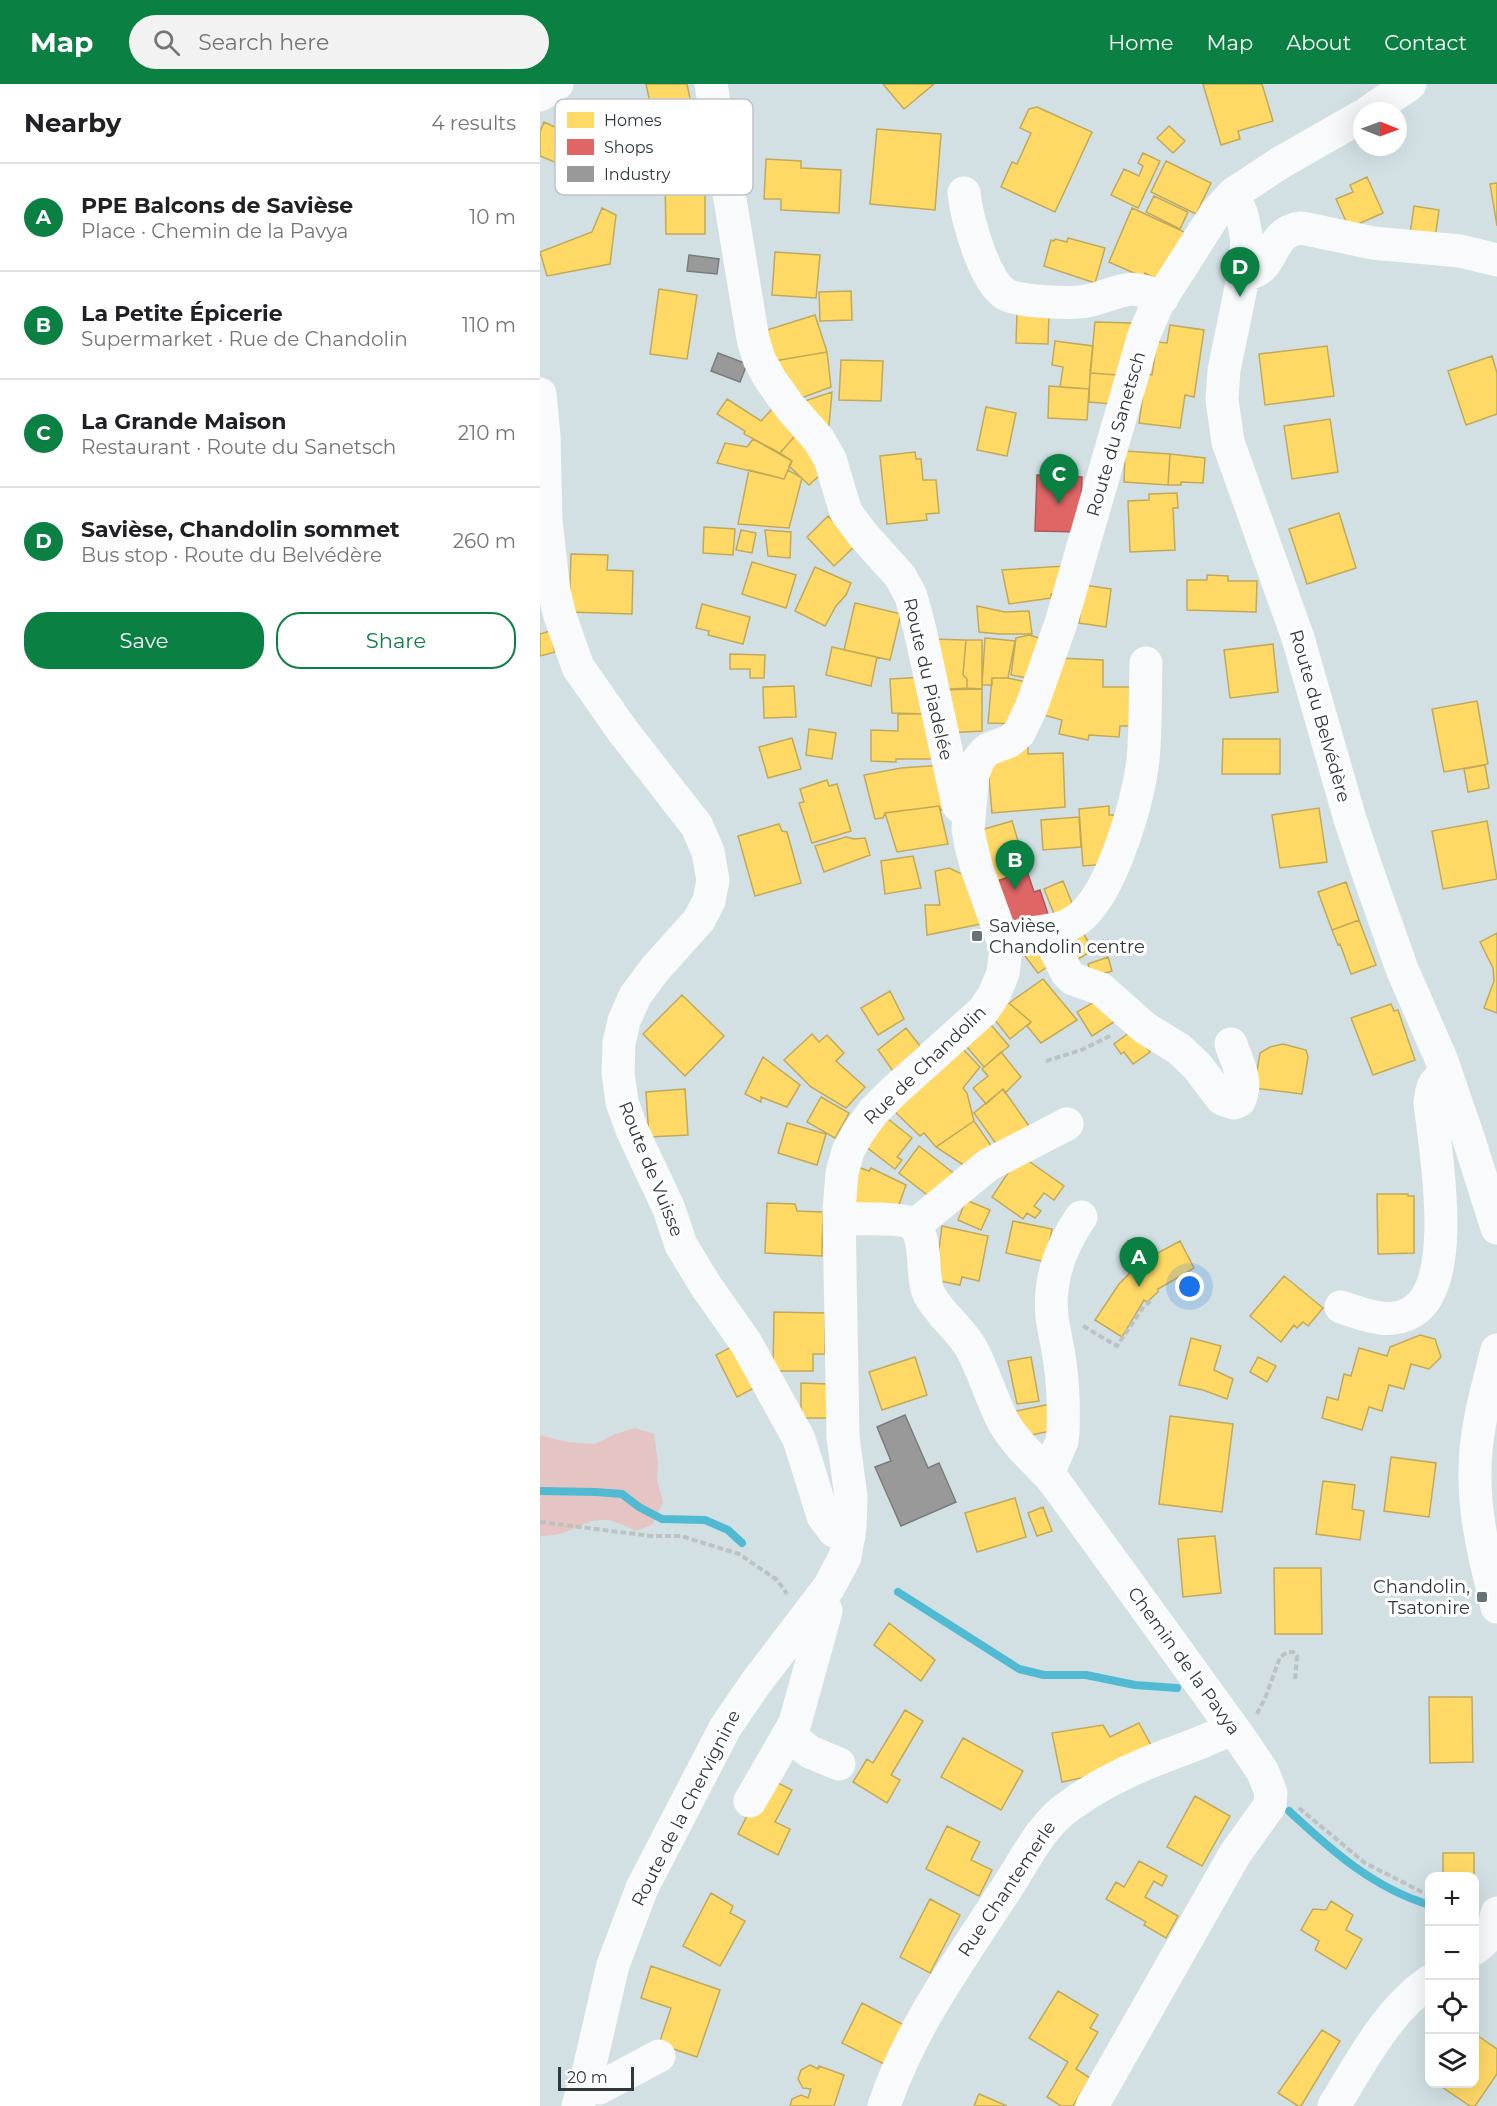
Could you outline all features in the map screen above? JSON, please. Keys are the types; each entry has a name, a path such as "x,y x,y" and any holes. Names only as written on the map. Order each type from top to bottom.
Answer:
{"street":[{"path":"540,95 557,84"},
{"name":"Route du Piadelée","path":"711,84 714,99"},
{"path":"1383,102 1410,84"},
{"name":"Route du Sanetsch","path":"969,815 973,774 979,759 989,749 1010,741 1019,733 1043,677 1086,538 1144,335 1162,298 1215,214 1233,194 1280,163 1353,121"},
{"path":"964,193 967,216 980,252 994,284 1006,295 1048,303 1074,303 1117,290 1129,289 1147,291 1162,298"},
{"name":"Route du Belvédère","path":"1233,194 1242,215 1247,240 1243,274 1224,370 1222,400 1228,442 1298,638 1367,870 1396,952 1446,1075 1497,1228"},
{"name":"Route du Piadelée","path":"731,195 753,339 759,359 777,388 819,440 830,459 846,512 862,536 900,576 910,596 920,630 958,805 969,815"},
{"path":"1243,274 1250,274 1263,268 1280,237 1291,229 1302,228 1373,243 1460,251 1497,260"},
{"name":"Route de Vuisse","path":"540,394 544,436 546,521 554,591 560,616 578,667 622,730 697,826 708,852 713,880 709,901 699,920 655,969 635,996 624,1021 619,1042 618,1073 622,1102 632,1130 669,1209 681,1245 706,1286 746,1343 799,1439 826,1522 834,1531 849,1536"},
{"path":"1004,942 1026,934 1049,932 1069,924 1086,911 1101,890 1123,838 1135,799 1143,759 1146,663"},
{"name":"Rue de Chandolin","path":"849,1536 851,1497 843,1437 840,1219 842,1173 848,1151 873,1112 983,1011 994,995 1003,973 1006,957 1004,942 972,850 968,829 969,815"},
{"path":"1049,932 1055,949 1072,980 1101,989 1134,1019 1189,1057 1222,1099 1234,1103 1239,1101 1244,1086 1231,1044"},
{"path":"1341,1307 1375,1318 1391,1318 1410,1313 1424,1303 1435,1280 1440,1259 1440,1194 1430,1102 1432,1087 1436,1081 1446,1075"},
{"path":"840,1219 897,1220 914,1226 988,1165 1067,1124"},
{"path":"1048,1474 1062,1441 1063,1432 1060,1363 1052,1317 1052,1291 1058,1261 1072,1230 1081,1217"},
{"name":"Chemin de la Pavya","path":"914,1226 921,1237 924,1281 930,1296 970,1347 1000,1415 1015,1439 1048,1474 1236,1733 1263,1772 1271,1793"},
{"path":"1497,1350 1478,1429 1474,1473 1481,1535 1497,1607"},
{"name":"Route de la Chervignine","path":"592,2095 613,1965 642,1888 725,1728 754,1684 821,1597 841,1567 849,1536"},
{"path":"750,1801 795,1723 824,1622 826,1611 821,1597"},
{"name":"Rue Chantemerle","path":"884,2106 907,2049 938,1993 1055,1817 1070,1805 1122,1775 1164,1756 1236,1733"},
{"path":"788,1736 810,1752 839,1764"},
{"path":"1092,2106 1235,1854 1270,1805 1271,1793"},
{"path":"1479,1945 1494,1928 1497,1913"},
{"path":"1334,2106 1375,2040 1398,2010 1425,1986"},
{"path":"592,2095 659,2056"}],"path":[{"path":"1046,1060 1093,1045 1134,1019"},
{"path":"1078,1322 1117,1346 1144,1306 1151,1301"},
{"path":"540,1522 651,1536 681,1536 739,1554 777,1580 788,1595 784,1604"},
{"path":"1236,1733 1252,1723 1266,1696 1276,1663 1288,1652 1293,1652 1297,1656 1295,1679"},
{"path":"1271,1793 1284,1796 1365,1863 1425,1893"}],"shaded area":[{"path":"635,1428 654,1434 658,1462 657,1479 663,1502 652,1525 635,1531 619,1523 606,1520 595,1521 566,1532 540,1536 540,1435 566,1442 595,1444 615,1434"}],"building: Homes":[{"path":"646,84 687,84 690,99 649,99"},
{"path":"883,84 934,84 904,109"},
{"path":"1203,84 1262,84 1273,121 1238,131 1240,139 1221,145"},
{"path":"1037,107 1092,132 1055,212 1001,187 1012,162 1017,164 1031,133 1020,128 1029,109"},
{"path":"544,122 555,127 555,162 540,156 540,132"},
{"path":"1169,126 1185,141 1173,153 1157,138"},
{"path":"877,129 941,134 935,210 870,204"},
{"path":"1143,153 1160,161 1138,208 1111,195 1124,169 1139,176 1143,166 1138,163"},
{"path":"766,159 801,161 801,168 841,170 839,213 781,210 781,199 764,199"},
{"path":"1166,161 1211,183 1196,214 1151,192"},
{"path":"1367,177 1383,213 1349,228 1336,199 1353,192 1350,185"},
{"path":"1497,183 1497,226 1490,184"},
{"path":"665,195 705,195 705,234 666,234"},
{"path":"1154,196 1188,212 1180,229 1146,212"},
{"path":"1414,206 1439,210 1435,238 1410,235"},
{"path":"602,208 616,215 610,264 547,276 540,252 592,232"},
{"path":"1132,208 1193,236 1162,282 1145,273 1143,277 1109,262"},
{"path":"1068,238 1105,248 1095,283 1044,266 1051,240 1067,242"},
{"path":"775,252 820,255 816,298 772,295"},
{"path":"659,289 697,295 687,359 650,354"},
{"path":"851,291 852,320 820,321 819,292"},
{"path":"1017,313 1049,313 1048,344 1016,343"},
{"path":"815,315 827,352 774,361 767,330"},
{"path":"1095,322 1132,323 1117,375 1090,373"},
{"path":"1170,325 1204,330 1194,397 1185,395 1180,428 1139,423 1146,374 1152,375 1157,342 1167,343"},
{"path":"1055,341 1093,346 1089,389 1060,387 1063,367 1052,365"},
{"path":"1327,346 1334,396 1265,405 1259,354"},
{"path":"827,352 831,387 793,401 774,361"},
{"path":"1492,356 1497,373 1497,414 1466,425 1448,371"},
{"path":"841,360 883,361 881,401 839,400"},
{"path":"1090,373 1117,375 1112,404 1089,402"},
{"path":"1049,386 1089,389 1087,420 1048,418"},
{"path":"832,392 829,425 824,438 799,403"},
{"path":"727,399 761,421 774,407 801,429 780,453 744,434 745,431 717,414"},
{"path":"986,407 1016,413 1007,456 977,450"},
{"path":"1330,419 1338,472 1292,479 1284,426"},
{"path":"801,429 829,467 809,485 789,466 792,461 780,453"},
{"path":"753,439 792,461 784,479 717,463 725,443 747,447"},
{"path":"1125,451 1170,454 1168,485 1124,482"},
{"path":"915,452 916,459 921,459 923,480 936,480 939,513 926,514 927,520 887,524 880,456"},
{"path":"1170,454 1205,458 1203,483 1181,482 1181,485 1168,485"},
{"path":"749,470 784,479 788,470 802,478 789,528 738,524"},
{"path":"1177,493 1178,508 1173,508 1175,550 1130,552 1128,501 1149,500 1149,494"},
{"path":"1339,513 1356,568 1307,584 1289,529"},
{"path":"828,516 856,545 834,566 807,537"},
{"path":"704,527 735,529 733,555 703,553"},
{"path":"741,530 756,533 752,553 736,550"},
{"path":"765,530 791,532 790,558 768,556"},
{"path":"571,554 608,555 607,570 633,571 632,614 569,612"},
{"path":"752,562 796,575 786,608 742,594"},
{"path":"1065,566 1060,593 1051,594 1051,598 1009,604 1002,570"},
{"path":"815,567 851,583 846,595 836,606 825,626 795,611"},
{"path":"1207,575 1228,576 1228,581 1257,581 1256,612 1187,610 1187,580 1207,580"},
{"path":"1084,585 1111,589 1106,627 1079,623"},
{"path":"855,603 901,614 890,660 844,650"},
{"path":"702,604 750,617 743,644 708,635 709,631 696,628"},
{"path":"977,606 1005,612 1029,611 1032,634 979,632"},
{"path":"550,631 555,652 540,656 540,634"},
{"path":"1029,635 1046,640 1033,679 1011,675 1016,638"},
{"path":"985,638 1015,641 1008,678 992,678 992,685 982,685"},
{"path":"929,639 966,640 963,675 967,679 967,688 936,690"},
{"path":"966,640 982,640 982,689 967,688 967,679 963,675"},
{"path":"1273,644 1278,692 1230,698 1224,650"},
{"path":"832,647 877,657 871,686 826,675"},
{"path":"730,654 765,655 764,678 750,678 750,669 730,669"},
{"path":"1057,658 1103,660 1103,687 1138,687 1137,726 1120,726 1119,737 1089,735 1088,740 1059,734 1062,720 1040,714"},
{"path":"925,677 928,714 892,713 890,679"},
{"path":"992,678 1008,678 1031,683 1016,724 988,723"},
{"path":"794,686 796,717 764,718 763,687"},
{"path":"982,689 982,731 947,733 938,690"},
{"path":"1477,701 1488,764 1444,772 1432,709"},
{"path":"898,714 928,714 933,759 896,759 896,762 871,761 871,730 898,731"},
{"path":"809,729 836,733 832,759 806,755"},
{"path":"792,738 801,769 768,778 759,747"},
{"path":"1223,739 1280,739 1280,774 1222,774"},
{"path":"1028,745 1028,754 1063,753 1065,807 992,813 988,766"},
{"path":"943,765 953,809 941,810 939,806 885,813 883,818 875,819 864,775 901,768"},
{"path":"1485,765 1489,788 1468,792 1464,769"},
{"path":"827,780 829,786 837,784 851,831 812,843 799,803 804,802 800,789"},
{"path":"939,806 948,844 897,852 885,813"},
{"path":"1109,806 1109,815 1117,815 1107,864 1083,866 1079,809"},
{"path":"1319,808 1327,862 1280,868 1272,815"},
{"path":"1079,817 1081,847 1043,850 1041,820"},
{"path":"1012,821 1027,871 988,884 974,832"},
{"path":"1487,821 1497,879 1443,889 1432,831"},
{"path":"779,824 782,831 787,832 801,883 755,896 738,836"},
{"path":"846,837 865,838 870,855 824,872 815,846"},
{"path":"913,856 921,888 885,894 881,861"},
{"path":"949,868 962,874 981,924 927,935 925,905 940,905 935,871"},
{"path":"1063,881 1076,913 1057,921 1044,889"},
{"path":"1346,882 1359,920 1332,930 1318,892"},
{"path":"1359,920 1376,965 1351,974 1332,930"},
{"path":"1079,926 1093,950 1072,963 1058,939"},
{"path":"1497,933 1497,1013 1484,1008 1494,981 1493,968 1480,942"},
{"path":"1033,938 1056,961 1038,973 1022,952"},
{"path":"1108,957 1112,971 1092,977 1088,964"},
{"path":"1043,979 1077,1020 1041,1043 1027,1026 1031,1022 1009,1003"},
{"path":"890,991 904,1019 878,1035 861,1008"},
{"path":"682,995 724,1036 685,1076 643,1034"},
{"path":"1099,999 1114,1022 1092,1036 1077,1012"},
{"path":"1009,1003 1031,1022 1010,1039 991,1015"},
{"path":"1391,1004 1394,1011 1398,1010 1415,1060 1373,1075 1351,1018"},
{"path":"986,1019 1009,1046 984,1067 961,1040"},
{"path":"906,1028 920,1046 893,1071 878,1050"},
{"path":"1134,1029 1150,1052 1133,1064 1124,1052 1121,1054 1114,1044"},
{"path":"812,1034 819,1042 827,1035 844,1053 836,1061 865,1087 846,1108 811,1087 784,1060"},
{"path":"1283,1044 1306,1050 1308,1057 1302,1094 1254,1088 1260,1053 1270,1047"},
{"path":"961,1047 980,1067 963,1088 967,1093 974,1121 936,1147 924,1133 920,1136 889,1106"},
{"path":"1001,1052 1021,1077 1005,1093 1003,1089 986,1104 973,1088 988,1076 982,1069"},
{"path":"763,1057 800,1085 787,1107 761,1097 761,1102 745,1094"},
{"path":"685,1089 688,1135 649,1137 646,1092"},
{"path":"1003,1089 1034,1133 1004,1155 974,1113"},
{"path":"821,1097 849,1113 835,1138 807,1122"},
{"path":"883,1115 912,1138 897,1157 902,1160 895,1169 861,1143"},
{"path":"974,1121 994,1150 971,1170 936,1147"},
{"path":"787,1123 826,1134 817,1165 778,1153"},
{"path":"919,1146 956,1175 935,1201 899,1173"},
{"path":"1020,1155 1064,1186 1054,1200 1044,1193 1034,1206 1041,1211 1035,1218 1027,1213 1023,1219 992,1197"},
{"path":"849,1164 869,1171 871,1168 906,1185 896,1213 842,1201"},
{"path":"1377,1194 1414,1196 1414,1253 1378,1254"},
{"path":"966,1200 990,1210 981,1230 958,1220"},
{"path":"767,1203 795,1204 797,1211 823,1212 822,1256 765,1253"},
{"path":"1013,1221 1052,1229 1046,1262 1006,1253"},
{"path":"942,1226 988,1236 979,1281 962,1277 960,1285 935,1280"},
{"path":"1180,1241 1194,1268 1158,1289 1158,1292 1147,1302 1144,1300 1122,1337 1095,1320 1119,1284 1141,1262"},
{"path":"1284,1276 1323,1308 1308,1326 1303,1322 1297,1328 1294,1325 1281,1342 1250,1316"},
{"path":"774,1312 825,1313 825,1354 813,1354 813,1371 773,1371"},
{"path":"1420,1335 1435,1339 1441,1357 1429,1369 1411,1364 1404,1389 1389,1385 1382,1411 1369,1407 1362,1430 1322,1418 1327,1397 1338,1400 1344,1374 1351,1376 1359,1348 1387,1356 1390,1347"},
{"path":"1191,1338 1221,1346 1214,1370 1233,1379 1227,1399 1203,1390 1179,1385"},
{"path":"735,1345 756,1387 737,1397 716,1355"},
{"path":"915,1357 927,1395 882,1410 869,1372"},
{"path":"1031,1357 1039,1401 1017,1404 1008,1361"},
{"path":"1258,1357 1276,1366 1267,1382 1250,1372"},
{"path":"801,1383 828,1384 828,1418 801,1418"},
{"path":"1051,1404 1056,1430 1021,1437 1016,1411"},
{"path":"1170,1416 1233,1424 1222,1512 1159,1504"},
{"path":"1391,1457 1436,1463 1429,1517 1384,1511"},
{"path":"1323,1481 1355,1485 1352,1509 1364,1511 1360,1540 1316,1534"},
{"path":"1015,1498 1026,1537 977,1552 965,1513"},
{"path":"1043,1507 1052,1531 1037,1536 1028,1513"},
{"path":"1215,1536 1221,1593 1183,1597 1178,1539"},
{"path":"1274,1568 1321,1568 1322,1634 1275,1634"},
{"path":"889,1623 935,1660 921,1681 874,1645"},
{"path":"1429,1697 1472,1697 1473,1762 1430,1763"},
{"path":"905,1710 923,1721 891,1775 900,1780 887,1803 853,1782 867,1759 873,1763"},
{"path":"1139,1723 1153,1749 1105,1773 1062,1782 1052,1733 1103,1725 1110,1737"},
{"path":"963,1738 1023,1771 1001,1810 941,1777"},
{"path":"766,1777 792,1790 775,1822 790,1829 778,1855 738,1834"},
{"path":"1195,1796 1230,1816 1202,1866 1167,1847"},
{"path":"947,1826 980,1842 971,1860 992,1870 979,1896 926,1869"},
{"path":"1443,1853 1474,1853 1474,1872 1443,1872"},
{"path":"1139,1861 1167,1876 1162,1886 1154,1881 1145,1897 1178,1916 1166,1938 1144,1925 1146,1922 1106,1899 1116,1882 1124,1887"},
{"path":"711,1893 733,1906 730,1913 745,1921 720,1966 683,1946"},
{"path":"930,1899 960,1915 930,1973 900,1957"},
{"path":"1331,1901 1353,1915 1346,1930 1362,1939 1346,1969 1315,1950 1319,1941 1301,1930 1313,1909 1326,1910"},
{"path":"651,1966 720,1990 697,2057 659,2044 671,2008 641,1998"},
{"path":"1058,1991 1098,2015 1090,2028 1098,2032 1076,2069 1090,2078 1073,2106 1061,2106 1047,2097 1068,2062 1029,2038"},
{"path":"862,2003 904,2025 884,2064 842,2043"},
{"path":"1322,2030 1340,2041 1301,2106 1298,2106 1278,2093"},
{"path":"1479,2037 1497,2049 1497,2074 1475,2106 1470,2106 1443,2088 1479,2088"},
{"path":"810,2065 844,2075 834,2106 790,2106 792,2099 801,2095 808,2098 811,2089 803,2088 798,2079 801,2070"},
{"path":"979,2094 1007,2106 974,2106"}],"building: Shops":[{"path":"1037,475 1082,477 1080,532 1035,531"},
{"path":"1027,871 1034,892 1040,890 1049,917 1017,931 988,884"}],"building: Industry":[{"path":"689,255 719,259 717,274 687,271"},
{"path":"718,353 747,364 740,382 711,371"},
{"path":"905,1415 928,1468 939,1463 956,1502 901,1526 875,1467 891,1461 877,1427"}],"waterway":[{"path":"540,1491 622,1494 639,1507 662,1519 705,1520 728,1530 742,1543"},
{"path":"898,1592 1019,1669 1044,1675 1086,1675 1135,1685 1177,1688"},
{"path":"1289,1811 1321,1840 1371,1878 1409,1898 1425,1903"}],"place":[{"name":"Savièse, Chandolin sommet","path":"1240,297"},
{"name":"La Grande Maison","path":"1059,504"},
{"name":"La Petite Épicerie","path":"1015,890"},
{"name":"Savièse, Chandolin centre","path":"977,936"},
{"name":"PPE Balcons de Savièse","path":"1139,1287"},
{"name":"Chandolin, Tsatonire","path":"1482,1597"}]}
